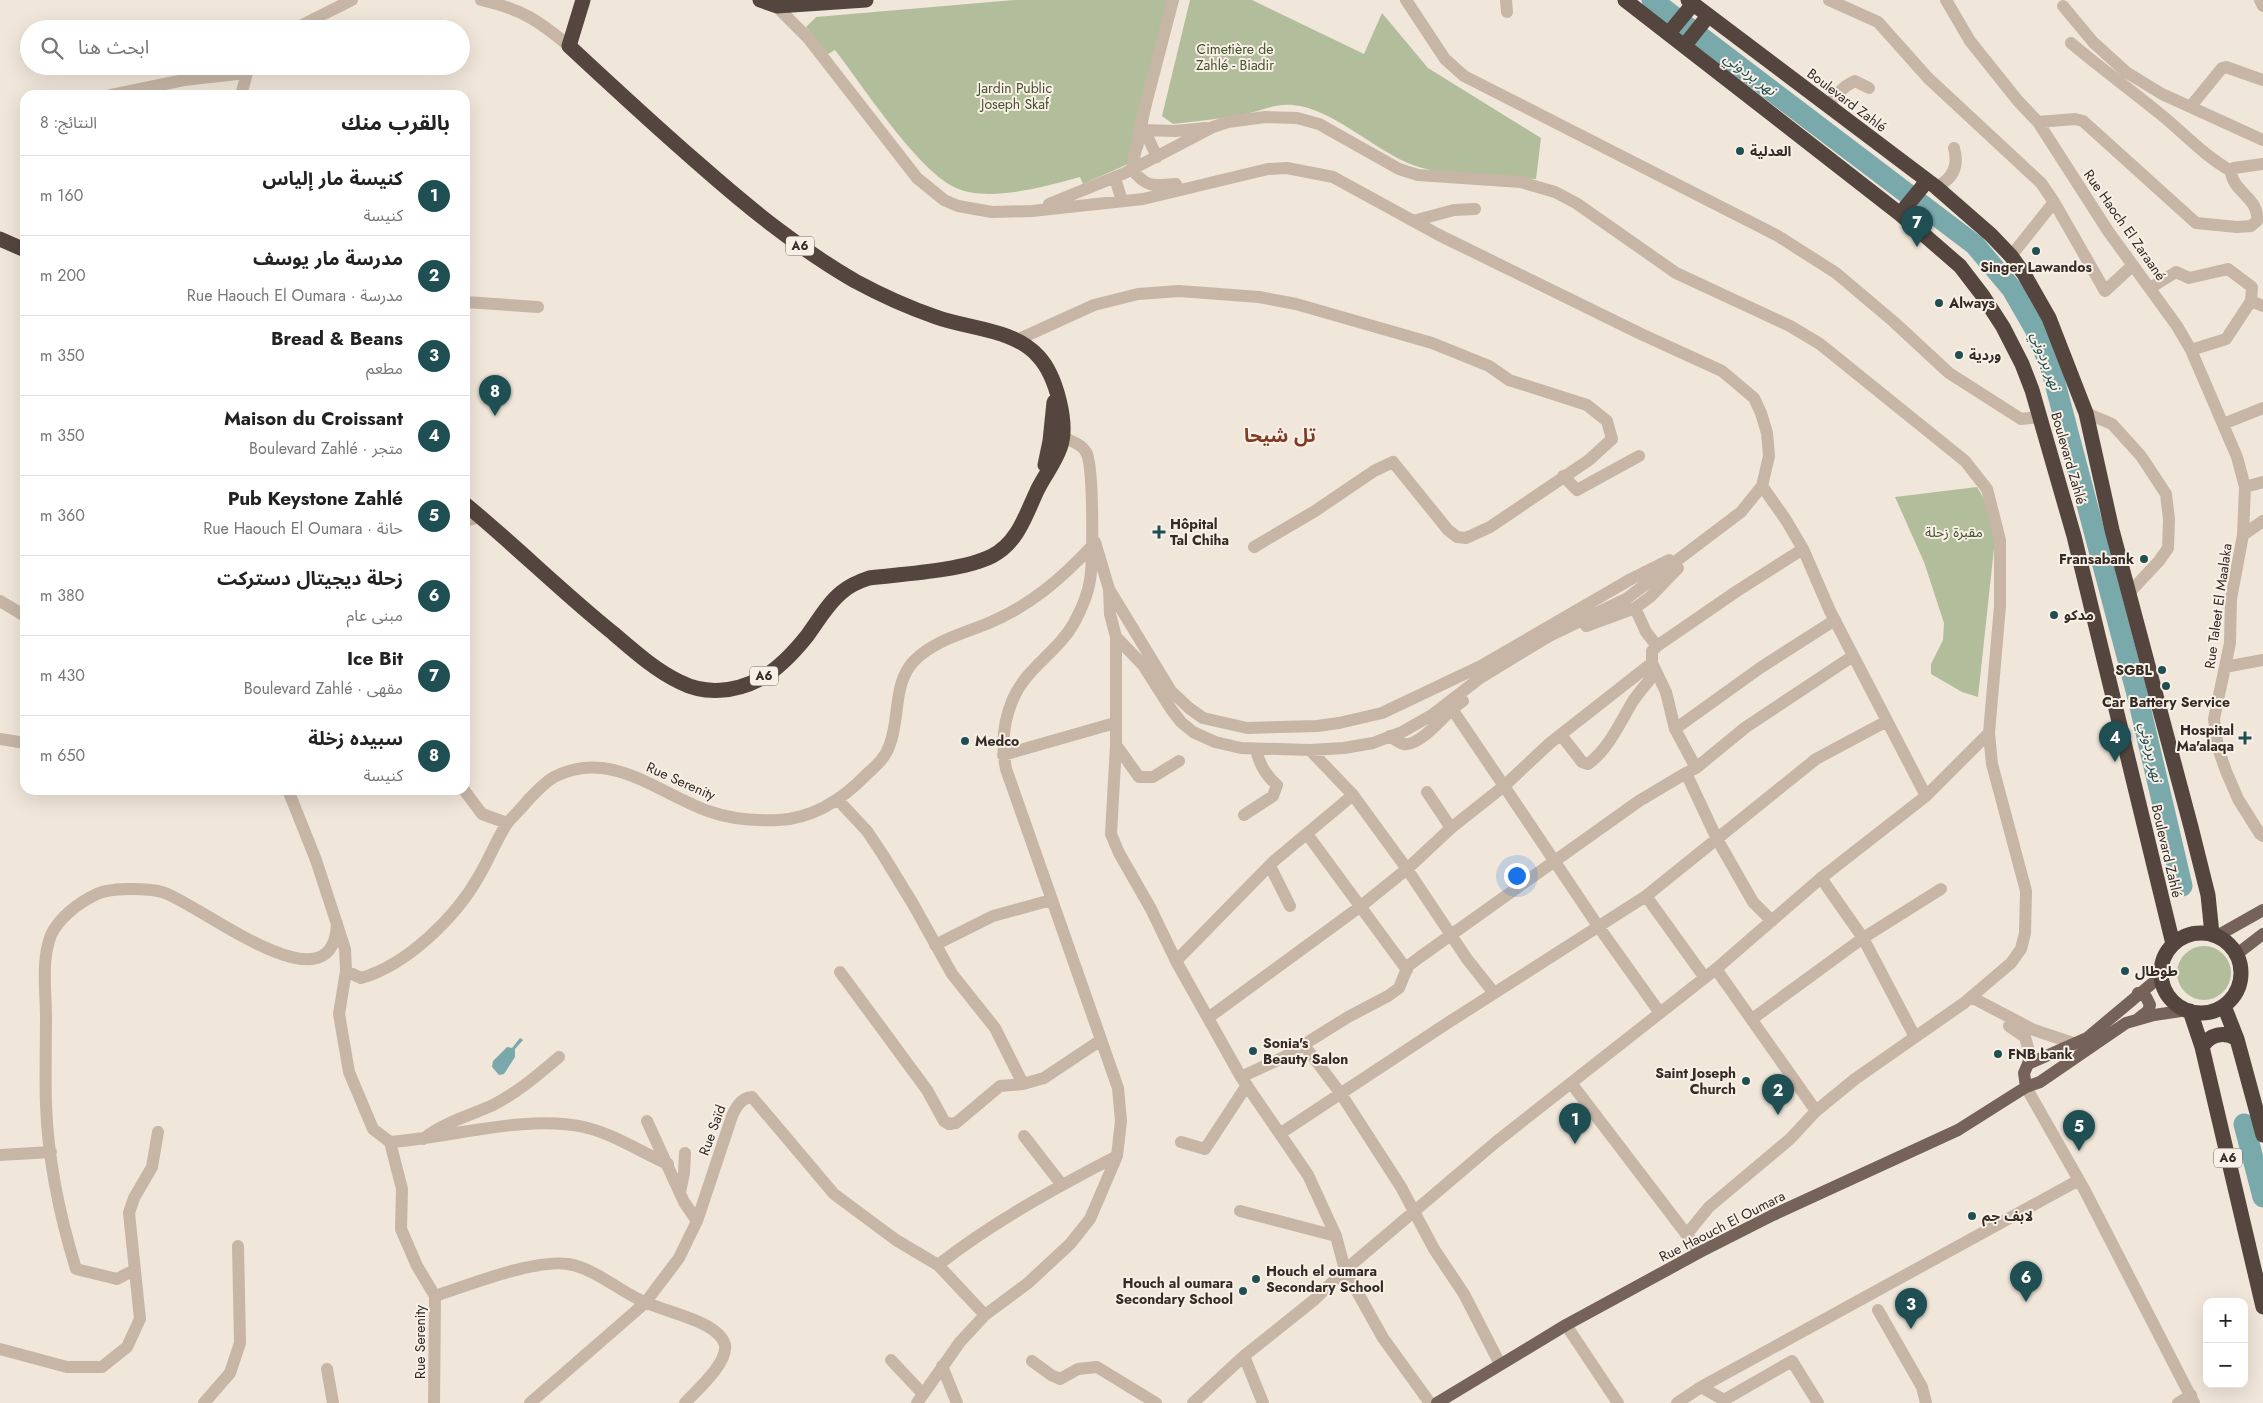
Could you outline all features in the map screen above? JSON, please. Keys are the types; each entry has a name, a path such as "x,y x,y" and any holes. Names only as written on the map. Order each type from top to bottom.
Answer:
{"highway":[{"path":"569,46 583,0"},
{"path":"760,0 774,3 866,0"},
{"name":"Boulevard Zahlé","path":"1625,0 1688,42 1846,174 1900,214 1960,266 2003,327 2022,364 2040,417 2074,536 2173,944"},
{"path":"1672,30 1689,6"},
{"name":"Boulevard Zahlé","path":"1689,6 1704,21 1829,105 1931,184 2011,256 2049,318 2086,412 2112,530 2183,793 2215,935"},
{"path":"1688,42 1704,21"},
{"name":"A6","path":"470,508 651,664 681,683 704,689 723,691 741,687 761,678 786,659 806,638 823,613 842,592 856,583 869,578 972,564 993,556 1017,534 1044,477 1056,441 1052,412 1056,393 1040,358 1017,340 936,317 858,282 806,251 760,217 634,108 569,46"},
{"path":"1900,214 1931,184"},
{"path":"0,239 20,248"},
{"path":"2168,923 2183,926 2191,925 2210,912"},
{"path":"2198,933 2215,935 2228,943 2237,954 2240,963 2240,982 2231,1000 2224,1006 2213,1011 2201,1013 2189,1011 2172,1002 2163,985 2161,976 2163,959 2173,944 2184,936 2198,933"},
{"path":"2224,1006 2237,1039 2263,1134"},
{"name":"A6","path":"2189,1011 2202,1047 2263,1307"},
{"path":"2202,1047 2209,1039 2219,1034 2237,1039"}],"main road":[{"path":"2215,935 2263,910"},
{"path":"2237,954 2263,934"},
{"path":"2026,1087 2023,1078 2028,1064 2052,1052 2076,1044 2098,1030 2138,993 2161,976"},
{"path":"2137,1019 2148,1011 2150,1005 2148,999 2138,993"},
{"name":"Rue Haouch El Oumara","path":"1437,1403 1566,1325 1700,1252 1773,1215 1958,1130 2026,1087 2040,1082 2118,1027 2137,1019 2189,1011"}],"street":[{"path":"312,20 352,0"},
{"path":"481,0 496,2 528,14 569,46"},
{"path":"1132,170 1173,0"},
{"path":"1406,0 1445,59 1464,76 1778,236 1836,273 1894,322 1949,374 2021,420 2040,417"},
{"path":"1829,0 1878,22 1928,78 2041,183 2105,291 2132,266"},
{"name":"Rue Haoch El Zaraané","path":"1946,0 1970,41 2018,101 2038,122 2132,266 2177,326 2191,350 2237,457 2245,487"},
{"path":"2260,0 2263,6"},
{"path":"774,3 808,38 906,165 930,190 958,206 992,212 1032,211 1122,201 1227,180 1268,169 1304,170 1333,177 1413,221 1624,326 1722,371 1754,398 1767,433 1769,456 1762,486 1741,512 1639,590 1622,601 1569,621 1481,666 1382,712 1339,723 1317,726 1247,728 1203,718 1189,708 1171,691 1109,589 1093,533"},
{"path":"2063,6 2093,42 2126,72 2162,94 2263,140"},
{"path":"2071,43 2111,78 2160,113 2210,158 2231,171"},
{"path":"2191,106 2222,68 2226,67 2263,80"},
{"path":"144,90 184,80 216,75"},
{"path":"242,90 247,75"},
{"path":"1829,105 1841,88 1855,81 1870,88"},
{"path":"1032,211 1115,178 1213,127 1228,122 1265,117 1297,118 1319,124 1382,162 1418,175 1521,182 1555,192 1576,203 1676,273 1790,326 1820,344 1965,461 1987,489 2000,540 2000,606 1989,733 1992,764 2026,891 2025,933 2021,949 2015,959 1968,1000 1855,1079 1816,1111 1790,1139 1709,1207 1687,1234"},
{"path":"2038,122 2075,119 2083,121 2196,223 2237,227 2260,223 2255,205 2236,184 2231,176 2231,171"},
{"path":"1142,126 1175,131 1213,127"},
{"path":"1142,126 1157,157"},
{"path":"1931,184 1946,182 1953,174 1956,155 1954,148"},
{"path":"2231,171 2234,168 2263,164"},
{"path":"1132,170 1142,182 1153,186 1227,180"},
{"path":"1115,178 1122,201"},
{"path":"2011,256 2054,202"},
{"path":"1413,221 1454,210 1475,209"},
{"path":"2150,288 2176,272 2189,278 2228,269 2252,288 2251,300 2226,339 2191,350"},
{"path":"1017,340 1094,305 1138,294 1179,291 1259,297 1296,304 1432,343 1489,366 1509,380 1588,405 1607,421 1612,440 1589,460 1490,527 1466,538 1457,537 1448,530 1393,462 1374,471 1315,511 1254,547"},
{"path":"2251,300 2263,306"},
{"path":"470,302 538,306"},
{"path":"2223,424 2263,408"},
{"path":"2086,412 2112,424 2140,456 2166,494 2169,519 2168,548 2159,562 2130,592"},
{"path":"891,1360 920,1398 960,1342 985,1315 1028,1283 1070,1244 1090,1219 1117,1156 1121,1121 1118,1088 1051,900 1006,769 1003,755 1002,734 1013,697 1026,676 1056,648 1073,625 1084,602 1090,580 1093,533 1088,459 1082,447 1056,441"},
{"path":"1563,476 1577,490 1639,456"},
{"path":"2245,487 2263,482"},
{"path":"1762,486 1786,520 1803,549 1835,620 1926,796"},
{"name":"Rue Taleet El Maalaka","path":"2245,487 2243,535 2231,599 2230,643 2214,711 2214,730 2226,771 2238,799 2263,836"},
{"path":"470,520 481,517"},
{"path":"2243,535 2263,521"},
{"path":"1569,621 1590,625 1635,608 1655,592 1707,537"},
{"name":"Rue Serenity","path":"346,971 361,978 382,971 438,929 458,908 479,877 507,823 551,779 570,770 589,766 619,771 709,812 747,820 782,820 804,815 838,800 851,790 884,757 891,742 901,686 906,672 915,660 935,646 1005,615 1042,594 1074,566 1091,547"},
{"path":"1772,921 1753,902 1717,839 1675,729 1666,692 1653,668 1652,651 1656,646 1737,591 1803,549"},
{"path":"1116,637 1144,665 1171,709 1181,722 1193,732 1215,742 1241,748 1310,750 1344,748 1373,743 1432,716 1492,671 1549,636 1631,579 1690,550"},
{"path":"1631,579 1639,590"},
{"path":"1109,589 1108,606 1116,637 1116,745 1112,834 1119,853 1151,909 1176,961 1244,1081 1308,1175 1336,1236 1345,1270 1383,1338 1430,1403"},
{"path":"1615,590 1622,601"},
{"path":"0,601 20,613"},
{"path":"1635,608 1646,632 1656,646"},
{"path":"1675,729 1760,668 1835,620"},
{"path":"1181,1142 1205,1149 1244,1081 1304,1046 1348,1017 1388,996 1399,988 1407,970 1420,957 1451,934 1639,801 1691,770 1746,727 1853,656"},
{"path":"2225,667 2263,660"},
{"path":"1208,1018 1361,906 1407,869 1451,828 1504,786 1561,735 1653,668"},
{"path":"1561,735 1582,762 1588,764 1608,741 1653,668"},
{"path":"1390,736 1403,744 1410,744 1429,731 1452,709 1471,696 1487,681 1492,671"},
{"path":"1452,709 1598,926 1660,1013"},
{"path":"1193,732 1203,718"},
{"path":"1281,1133 1646,896 1816,759 1836,746 1887,721"},
{"path":"1003,755 1115,723"},
{"path":"1241,748 1247,728"},
{"path":"1193,1403 1244,1356 1314,1300 1345,1270 1414,1211 1571,1083 1716,970 1821,878 1926,796 1989,733"},
{"path":"0,738 20,742"},
{"path":"1116,745 1139,777 1153,777 1179,761"},
{"path":"1244,815 1273,796 1277,786 1267,777 1259,761 1256,748"},
{"path":"1310,750 1353,795 1494,993"},
{"path":"1427,792 1451,828"},
{"path":"290,795 316,860 346,949 346,971 339,1014 349,1072 373,1129 390,1142 422,1140 499,1127 546,1124 584,1127 632,1146 668,1164"},
{"path":"468,795 482,814 507,823"},
{"path":"1176,961 1270,866 1353,795"},
{"path":"838,800 867,832 883,855 961,988 995,1028 1023,1084"},
{"path":"1307,834 1407,970"},
{"path":"1270,866 1290,906"},
{"path":"1821,878 1863,938 1915,1037"},
{"path":"134,1270 117,1279 76,1269 60,1208 46,1106 45,964 51,936 60,921 77,906 96,894 140,889 162,892 186,902 241,936 285,956 311,960 323,955 332,948 337,938 337,922"},
{"path":"1752,1018 1863,938 1941,889"},
{"path":"1646,896 1705,978"},
{"path":"936,945 993,916 1051,900"},
{"path":"1716,970 1752,1018 1816,1111"},
{"path":"840,972 927,1090 944,1121 950,1124 956,1123 1000,1086 1023,1084 1044,1078 1101,1040"},
{"path":"1968,1000 2038,1032 2076,1044"},
{"path":"1968,1000 2025,1037 2028,1045 2028,1064"},
{"path":"2028,1045 2038,1032"},
{"path":"1304,1046 1341,1094 1401,1187 1434,1249 1464,1294 1500,1364"},
{"path":"422,1140 436,1129 493,1104 532,1080 559,1057"},
{"path":"1571,1083 1700,1252"},
{"path":"2026,1087 2079,1180 2192,1399 2178,1403"},
{"name":"Rue Saïd","path":"530,1403 645,1303 679,1258 697,1221 737,1104 748,1097 752,1097 834,1194 896,1240 938,1265 985,1315"},
{"path":"647,1120 680,1192 697,1221"},
{"path":"0,1349 66,1367 102,1367 127,1347 140,1319 129,1213 134,1198 152,1166 158,1132"},
{"path":"1024,1136 1062,1185"},
{"name":"Rue Serenity","path":"390,1142 402,1190 401,1229 417,1266 435,1296 434,1403"},
{"path":"0,1155 51,1152"},
{"path":"680,1192 685,1154"},
{"path":"938,1265 966,1243 1062,1185 1117,1156"},
{"path":"1677,1403 1701,1387 2079,1180"},
{"path":"1240,1211 1336,1236"},
{"path":"204,1403 230,1373 240,1343 238,1246"},
{"path":"435,1296 498,1276 539,1266 568,1264 590,1272 645,1303 708,1326 721,1337 725,1345 724,1359 685,1403"},
{"path":"1878,1310 1922,1387 1926,1403"},
{"path":"1566,1325 1618,1403"},
{"path":"1244,1356 1263,1403"},
{"path":"1032,1360 1051,1375 1060,1379 1078,1369 1097,1367 1156,1403"},
{"path":"1701,1387 1724,1400 1792,1362 1818,1403"},
{"path":"942,1366 958,1403"},
{"path":"326,1369 332,1403"},
{"path":"1701,1387 1710,1403"}],"green space":[{"name":"Jardin Public Joseph Skaf","path":"1014,0 1172,0 1143,148 1137,160 1083,184 1080,177 1018,192 984,194 956,188 925,164 908,146 835,50 828,54 806,27 816,17"},
{"name":"Cimetière de Zahlé - Biadir","path":"1190,0 1252,0 1364,54 1382,13 1428,68 1541,138 1536,179 1470,176 1421,168 1394,156 1322,113 1293,105 1273,106 1248,114 1173,124 1162,116"},
{"name":"مقبرة زحلة","path":"1977,487 1990,509 1995,539 1978,697 1962,692 1931,674 1931,664 1943,640 1944,623 1924,562 1895,497"},
{"path":"2204,946 2214,948 2223,954 2229,963 2231,973 2229,983 2223,992 2214,998 2204,1000 2194,998 2185,992 2179,983 2177,973 2179,963 2185,954 2194,948"}],"water":[{"path":"520,1038 523,1040 515,1049 515,1057 504,1074 499,1075 492,1067 493,1061 507,1047 512,1048"}],"waterway":[{"name":"نهر بردوني","path":"1652,0 1975,245 2012,289 2035,329 2051,368 2137,694 2182,886"},
{"name":"نهر بردوني","path":"2244,1124 2263,1197"}],"place":[{"name":"العدلية","path":"1740,151"},
{"name":"Ice Bit","path":"1917,247"},
{"name":"Singer Lawandos","path":"2036,251"},
{"name":"Always","path":"1939,303"},
{"name":"وردية","path":"1959,355"},
{"name":"سبيده زخلة","path":"495,416"},
{"name":"Hôpital Tal Chiha","path":"1159,532"},
{"name":"Fransabank","path":"2144,559"},
{"name":"مدكو","path":"2054,615"},
{"name":"SGBL","path":"2162,670"},
{"name":"Car Battery Service","path":"2166,686"},
{"name":"Hospital Ma'alaqa","path":"2245,738"},
{"name":"Medco","path":"965,741"},
{"name":"Maison du Croissant","path":"2115,762"},
{"name":"طوطال","path":"2125,971"},
{"name":"Sonia's Beauty Salon","path":"1253,1051"},
{"name":"FNB bank","path":"1998,1054"},
{"name":"Saint Joseph Church","path":"1746,1081"},
{"name":"مدرسة مار يوسف","path":"1778,1115"},
{"name":"كنيسة مار إلياس","path":"1575,1144"},
{"name":"Pub Keystone Zahlé","path":"2079,1151"},
{"name":"لابف جم","path":"1972,1216"},
{"name":"Houch el oumara Secondary School","path":"1256,1279"},
{"name":"Houch al oumara Secondary School","path":"1243,1291"},
{"name":"زحلة ديجيتال دستركت","path":"2026,1302"},
{"name":"Bread & Beans","path":"1911,1329"}],"district":[{"name":"تل شيحا","path":"1280,435"}]}
